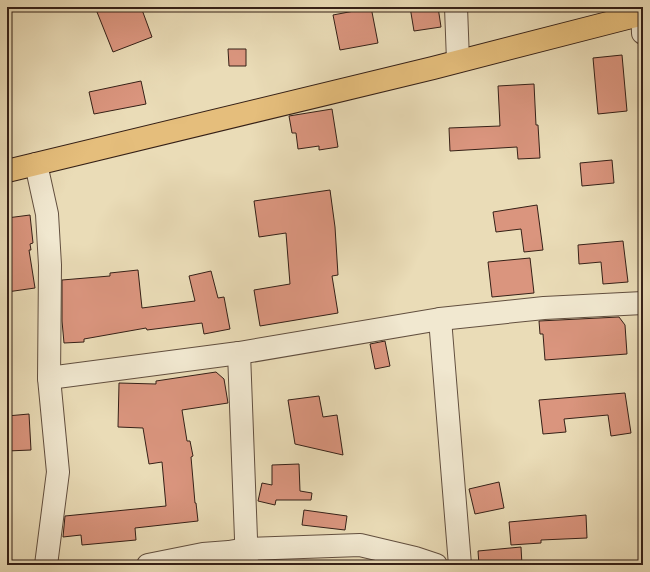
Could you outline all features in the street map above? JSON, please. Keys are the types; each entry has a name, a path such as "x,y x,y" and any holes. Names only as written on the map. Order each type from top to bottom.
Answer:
{"main road":[{"path":"7,171 458,62 643,14"}],"street":[{"path":"456,7 458,62"},
{"path":"642,7 643,34"},
{"path":"36,164 47,214 50,265 49,378 58,472 46,565"},
{"path":"49,378 239,353 440,319 544,308 643,303"},
{"path":"440,319 460,565"},
{"path":"239,353 247,557"},
{"path":"148,565 203,554 229,552 247,557 360,545 436,565"}],"building":[{"path":"95,7 141,7 152,37 113,52"},
{"path":"353,7 371,7 378,43 340,50 333,15 354,11"},
{"path":"410,7 438,7 441,27 414,31"},
{"path":"228,49 246,49 246,66 229,66"},
{"path":"622,55 627,111 598,114 593,58"},
{"path":"141,81 146,104 94,114 89,92"},
{"path":"534,84 536,125 538,125 540,158 518,159 517,147 450,151 449,128 500,126 498,86"},
{"path":"332,109 338,147 319,150 319,146 298,149 296,133 292,133 289,116"},
{"path":"612,160 614,183 582,186 580,163"},
{"path":"330,190 335,227 338,275 332,276 338,313 260,326 254,290 290,284 286,233 259,237 254,201"},
{"path":"537,205 543,250 524,252 521,229 496,232 493,212"},
{"path":"30,215 33,243 30,244 31,250 29,250 35,288 7,292 7,218"},
{"path":"623,241 628,282 603,284 601,262 579,264 578,245"},
{"path":"530,258 534,293 492,297 488,262"},
{"path":"138,270 142,308 195,301 189,276 211,271 218,298 224,297 230,329 204,334 202,323 147,330 146,328 84,339 84,342 64,343 62,321 62,280 110,276 110,273"},
{"path":"619,317 625,325 627,354 545,360 543,334 540,334 539,321"},
{"path":"385,341 390,366 375,369 370,344"},
{"path":"216,372 224,379 228,403 182,410 187,441 190,441 193,456 191,457 198,521 135,528 136,540 82,545 81,535 63,537 65,516 166,506 162,462 149,464 143,428 118,427 119,383 156,384 156,381"},
{"path":"625,393 631,433 611,436 608,415 564,419 566,432 543,434 539,400"},
{"path":"319,396 323,417 337,415 343,455 295,444 288,400"},
{"path":"29,414 31,450 7,451 7,416"},
{"path":"299,464 300,491 312,493 311,500 276,500 275,505 258,501 262,483 272,485 272,465"},
{"path":"499,482 504,508 475,514 469,489"},
{"path":"304,510 347,516 345,530 302,525"},
{"path":"586,515 587,538 541,540 541,543 511,545 509,522"},
{"path":"521,547 522,565 479,565 478,551"}]}
